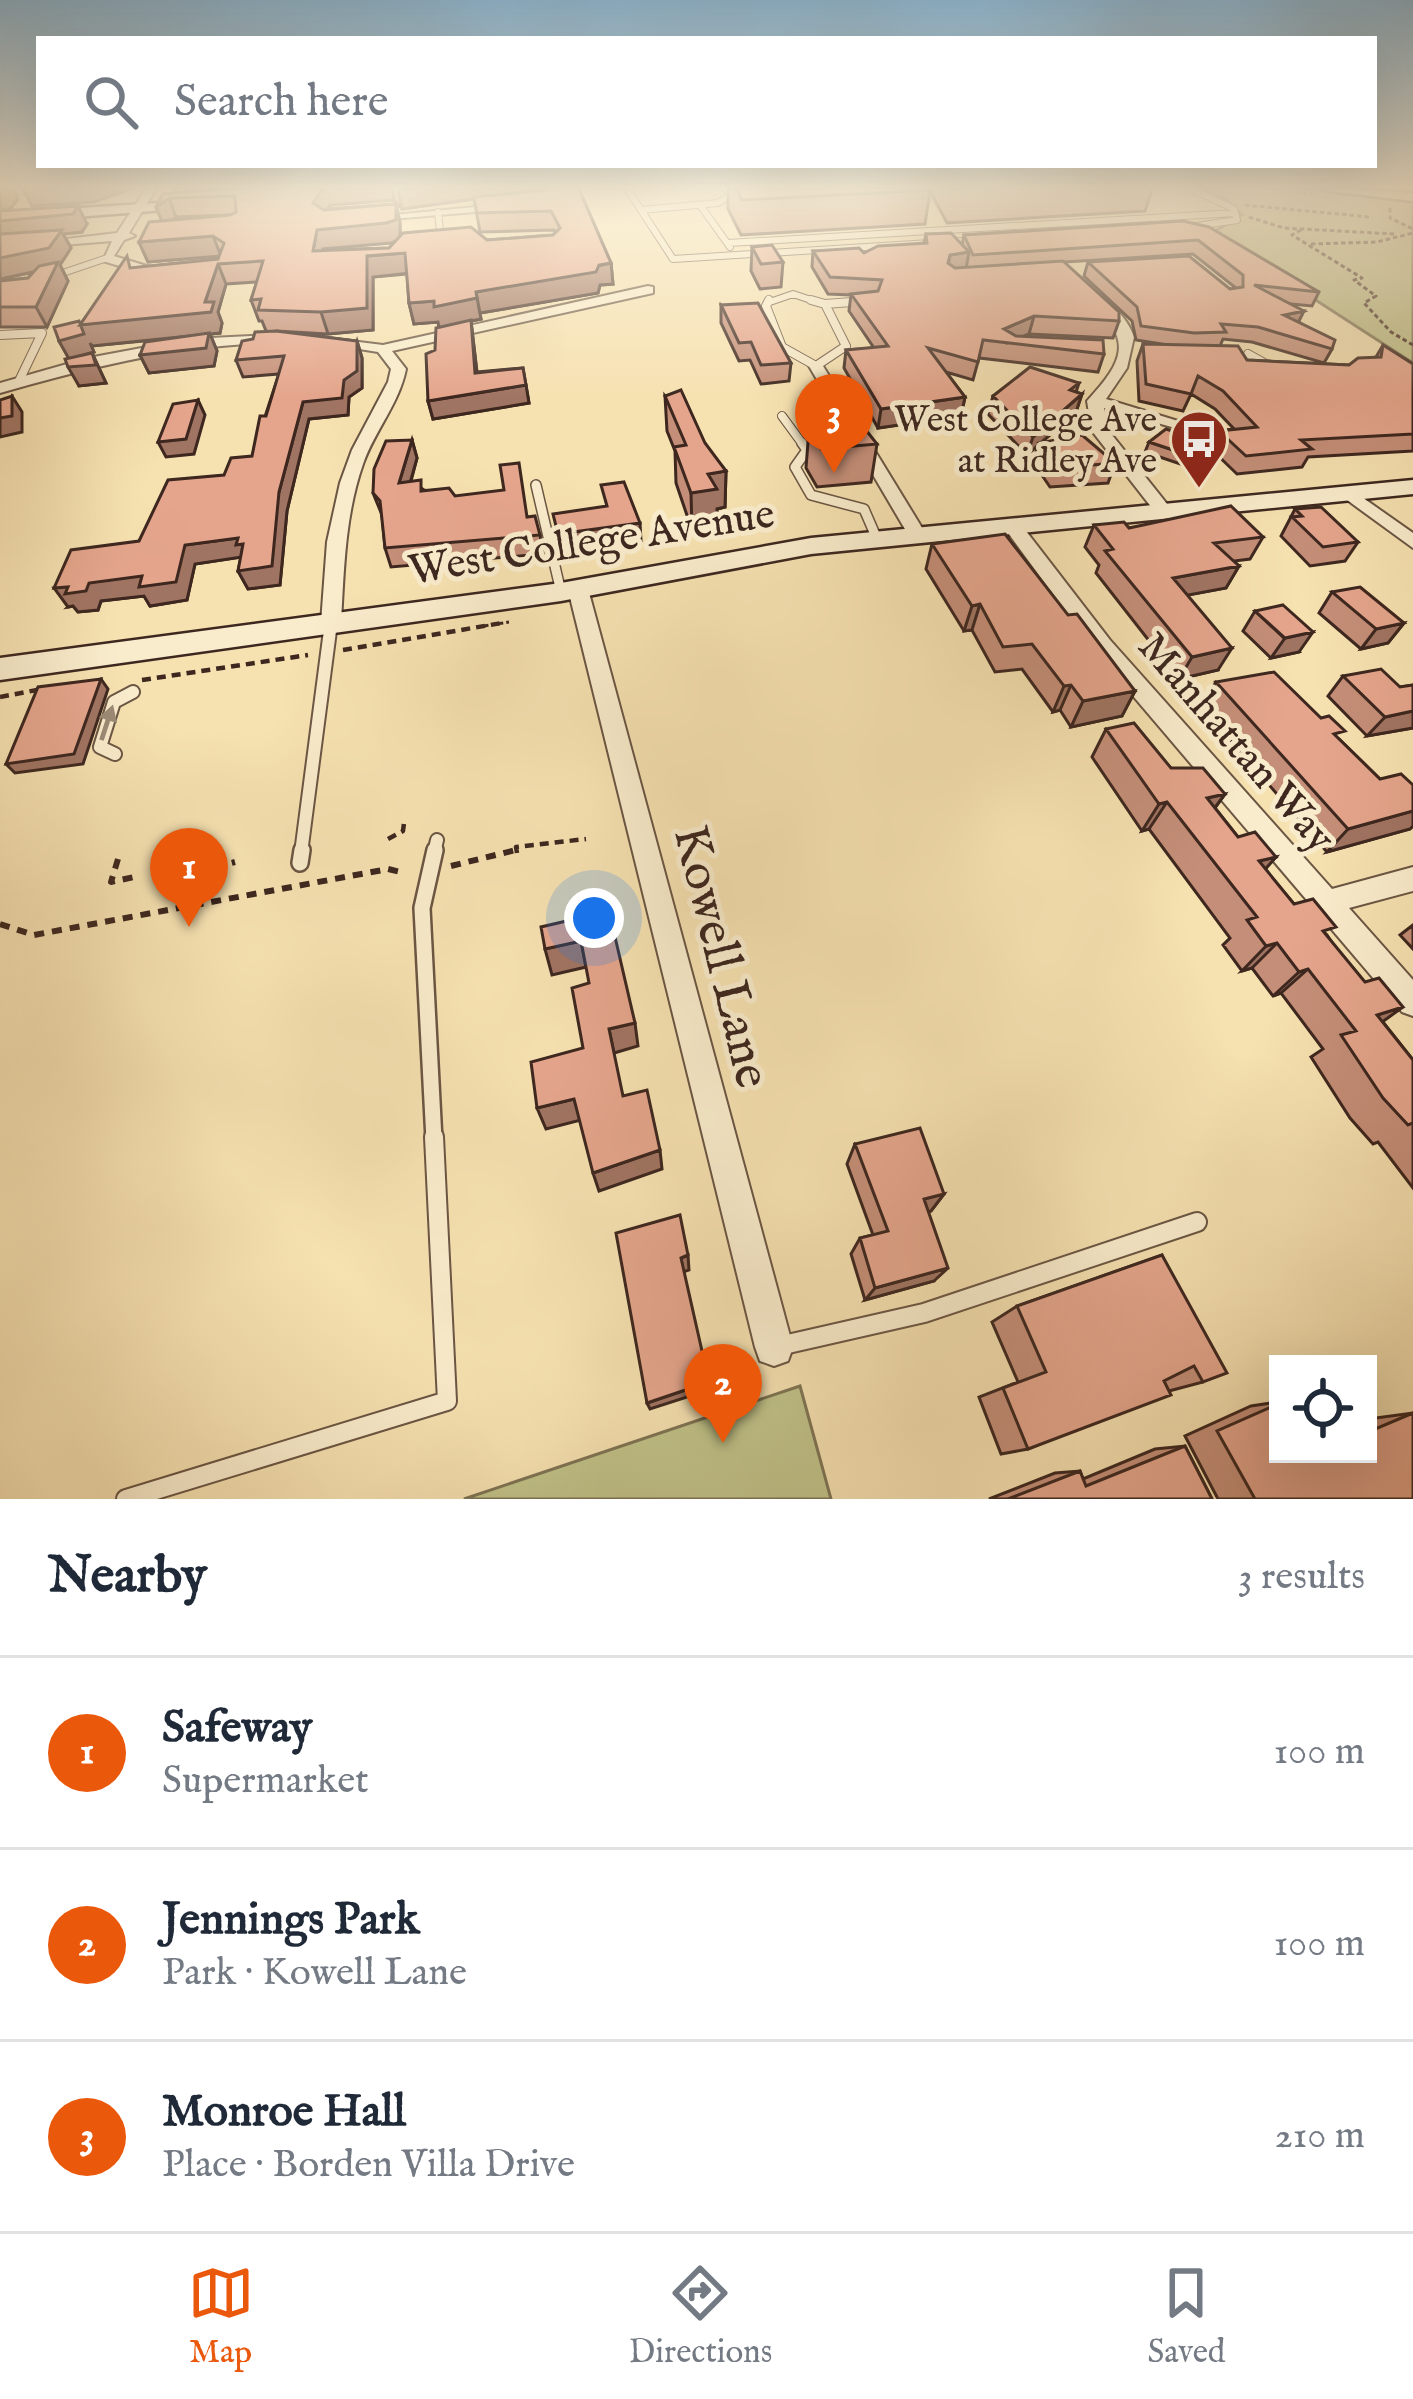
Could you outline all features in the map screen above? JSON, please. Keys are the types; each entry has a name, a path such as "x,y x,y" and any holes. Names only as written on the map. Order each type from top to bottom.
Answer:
{"main road":[{"name":"West College Avenue","path":"0,669 570,590 811,546 1413,487"}],"street":[{"path":"107,258 149,271 183,273"},
{"path":"1078,283 1124,327 1123,350 1111,388 1095,401"},
{"path":"0,388 143,352 295,336 340,337 383,349 648,290"},
{"path":"1103,346 1148,356"},
{"path":"331,623 336,534 355,460 394,397 399,369 383,349"},
{"path":"816,366 918,536"},
{"path":"1095,401 1193,428"},
{"path":"1095,401 1100,431 1165,512"},
{"path":"1349,493 1413,542"},
{"name":"Manhattan Way","path":"1012,526 1102,645 1413,1002"},
{"name":"Kowell Lane","path":"570,590 774,1347"},
{"path":"1327,902 1413,879"}],"lane":[{"path":"672,257 705,257"},
{"path":"44,279 107,258"},
{"path":"825,304 846,346 816,366 782,347 766,306 769,298 793,295 825,304 872,301"},
{"path":"0,335 42,333 19,381"},
{"path":"1241,355 1291,372"},
{"path":"782,416 806,450 795,466 811,495 864,509 877,539"},
{"path":"536,485 570,590"},
{"path":"300,863 331,623"},
{"path":"115,754 100,747 114,702 134,692"},
{"path":"125,1499 447,1401 422,908 437,840"},
{"path":"774,1347 924,1313 1197,1222"}],"path":[{"path":"1327,257 1362,278 1354,280 1376,296 1364,303 1391,332 1413,345"},
{"path":"343,650 516,620"},
{"path":"125,680 308,656"},
{"path":"0,697 51,688 44,696"},
{"path":"388,839 403,831 404,823"},
{"path":"451,866 517,854 517,848 586,838"},
{"path":"197,868 200,854"},
{"path":"118,859 112,882 140,876"},
{"path":"169,871 235,862"},
{"path":"0,924 34,935 192,900 388,868 405,873"}],"green space":[{"path":"1249,257 1413,257 1413,363"},
{"path":"800,1386 831,1499 464,1499"}],"building":[{"path":"126,257 130,268 218,259 367,257 367,308 258,310 261,299 251,300 263,261 218,264 205,302 214,302 211,312 80,325"},
{"path":"405,257 608,257 611,263 599,265 596,272 476,292 477,298 434,307 434,301 409,303"},
{"path":"757,257 780,257 783,262 761,264"},
{"path":"817,257 950,257 948,263 955,268 1063,261 1119,312 1119,321 1034,316 1004,329 1016,336 1103,340 1104,354 983,340 978,362 928,348 965,397 881,409 846,350 888,346 851,294 878,291 882,280 830,277"},
{"path":"1190,257 1230,289 1243,287 1243,275 1220,257 1260,257 1319,292 1254,285 1304,311 1284,315 1335,340 1332,349 1258,327 1221,324 1226,332 1194,333 1141,326 1137,307 1088,262"},
{"path":"58,262 36,307 0,307 0,281 28,278 39,266"},
{"path":"758,303 791,363 761,365 751,342 739,343 721,305"},
{"path":"471,320 475,373 523,368 526,385 428,401 426,354 435,350 436,328"},
{"path":"79,321 84,334 59,341 54,327"},
{"path":"255,332 357,341 357,371 344,380 342,398 303,402 279,492 272,566 238,571 243,544 236,545 238,538 185,545 176,582 139,587 142,576 89,583 86,591 65,594 68,587 54,588 71,550 139,541 168,480 224,475 231,458 252,456 260,416 266,416 284,356 236,360 242,341 253,339"},
{"path":"209,333 206,348 140,355 145,342"},
{"path":"1143,344 1238,346 1247,360 1349,365 1358,358 1381,357 1383,345 1413,364 1413,434 1301,440 1312,449 1246,456 1219,431 1257,427 1223,391 1198,376 1191,394 1146,384"},
{"path":"92,353 96,365 68,367 65,359"},
{"path":"1030,367 1079,383 1070,390 1082,394 1033,437 993,396"},
{"path":"681,390 705,443 726,471 708,474 717,489 691,493 674,447 686,445 665,396"},
{"path":"12,396 12,416 0,418 0,400"},
{"path":"198,400 186,439 158,442 173,404"},
{"path":"854,415 877,444 821,449 809,429 816,421"},
{"path":"1166,429 1203,441 1200,459 1149,442"},
{"path":"1082,435 1115,463 1057,468 1039,443"},
{"path":"412,440 399,483 421,480 421,491 449,488 455,496 504,490 500,465 519,463 527,517 535,516 540,535 385,548 380,501 373,493 374,469 386,441"},
{"path":"624,482 640,523 558,534 553,514 607,506 601,485"},
{"path":"1231,506 1263,537 1214,543 1239,566 1173,578 1232,648 1192,657 1105,551 1113,549 1094,525 1124,522 1129,528"},
{"path":"1321,507 1358,542 1323,547 1292,517 1302,516 1295,509"},
{"path":"1005,534 1068,615 1077,614 1135,691 1083,701 1071,685 1064,686 1032,644 1003,647 980,604 972,606 932,544"},
{"path":"1360,587 1404,623 1376,629 1332,592"},
{"path":"1283,605 1313,632 1285,638 1255,611"},
{"path":"1381,669 1400,687 1413,685 1413,711 1385,717 1343,676"},
{"path":"1274,672 1321,718 1329,716 1345,731 1334,734 1380,779 1401,774 1413,785 1413,811 1348,829 1216,682"},
{"path":"101,679 74,754 6,764 38,687"},
{"path":"1134,723 1171,768 1203,768 1225,794 1207,798 1238,837 1255,832 1276,857 1259,861 1294,904 1313,899 1336,927 1323,931 1365,982 1379,978 1403,1007 1377,1015 1413,1060 1413,1123 1408,1125 1383,1098 1341,1035 1356,1031 1308,969 1299,972 1277,943 1266,946 1247,920 1257,917 1167,802 1159,804 1106,729"},
{"path":"609,911 635,1023 609,1029 623,1096 647,1090 660,1150 593,1173 574,1099 537,1108 531,1062 583,1048 572,988 589,983 581,941 545,949 541,927"},
{"path":"920,1128 944,1194 924,1199 948,1268 875,1288 860,1238 888,1231 855,1144"},
{"path":"680,1215 688,1255 681,1258 709,1382 647,1403 616,1233"},
{"path":"1162,1255 1227,1373 1203,1382 1194,1366 1164,1381 1171,1395 1028,1449 1003,1388 1046,1372 1017,1306"},
{"path":"1269,1408 1269,1463 1377,1463 1377,1428 1413,1413 1413,1499 1255,1499 1217,1431"},
{"path":"1185,1446 1212,1499 1008,1499 1080,1471 1086,1486"}],"place":[{"name":"Monroe Hall","path":"834,473"},
{"name":"West College Ave at Ridley Ave","path":"1199,490"},
{"name":"Safeway","path":"189,927"},
{"name":"Jennings Park","path":"723,1443"}]}
